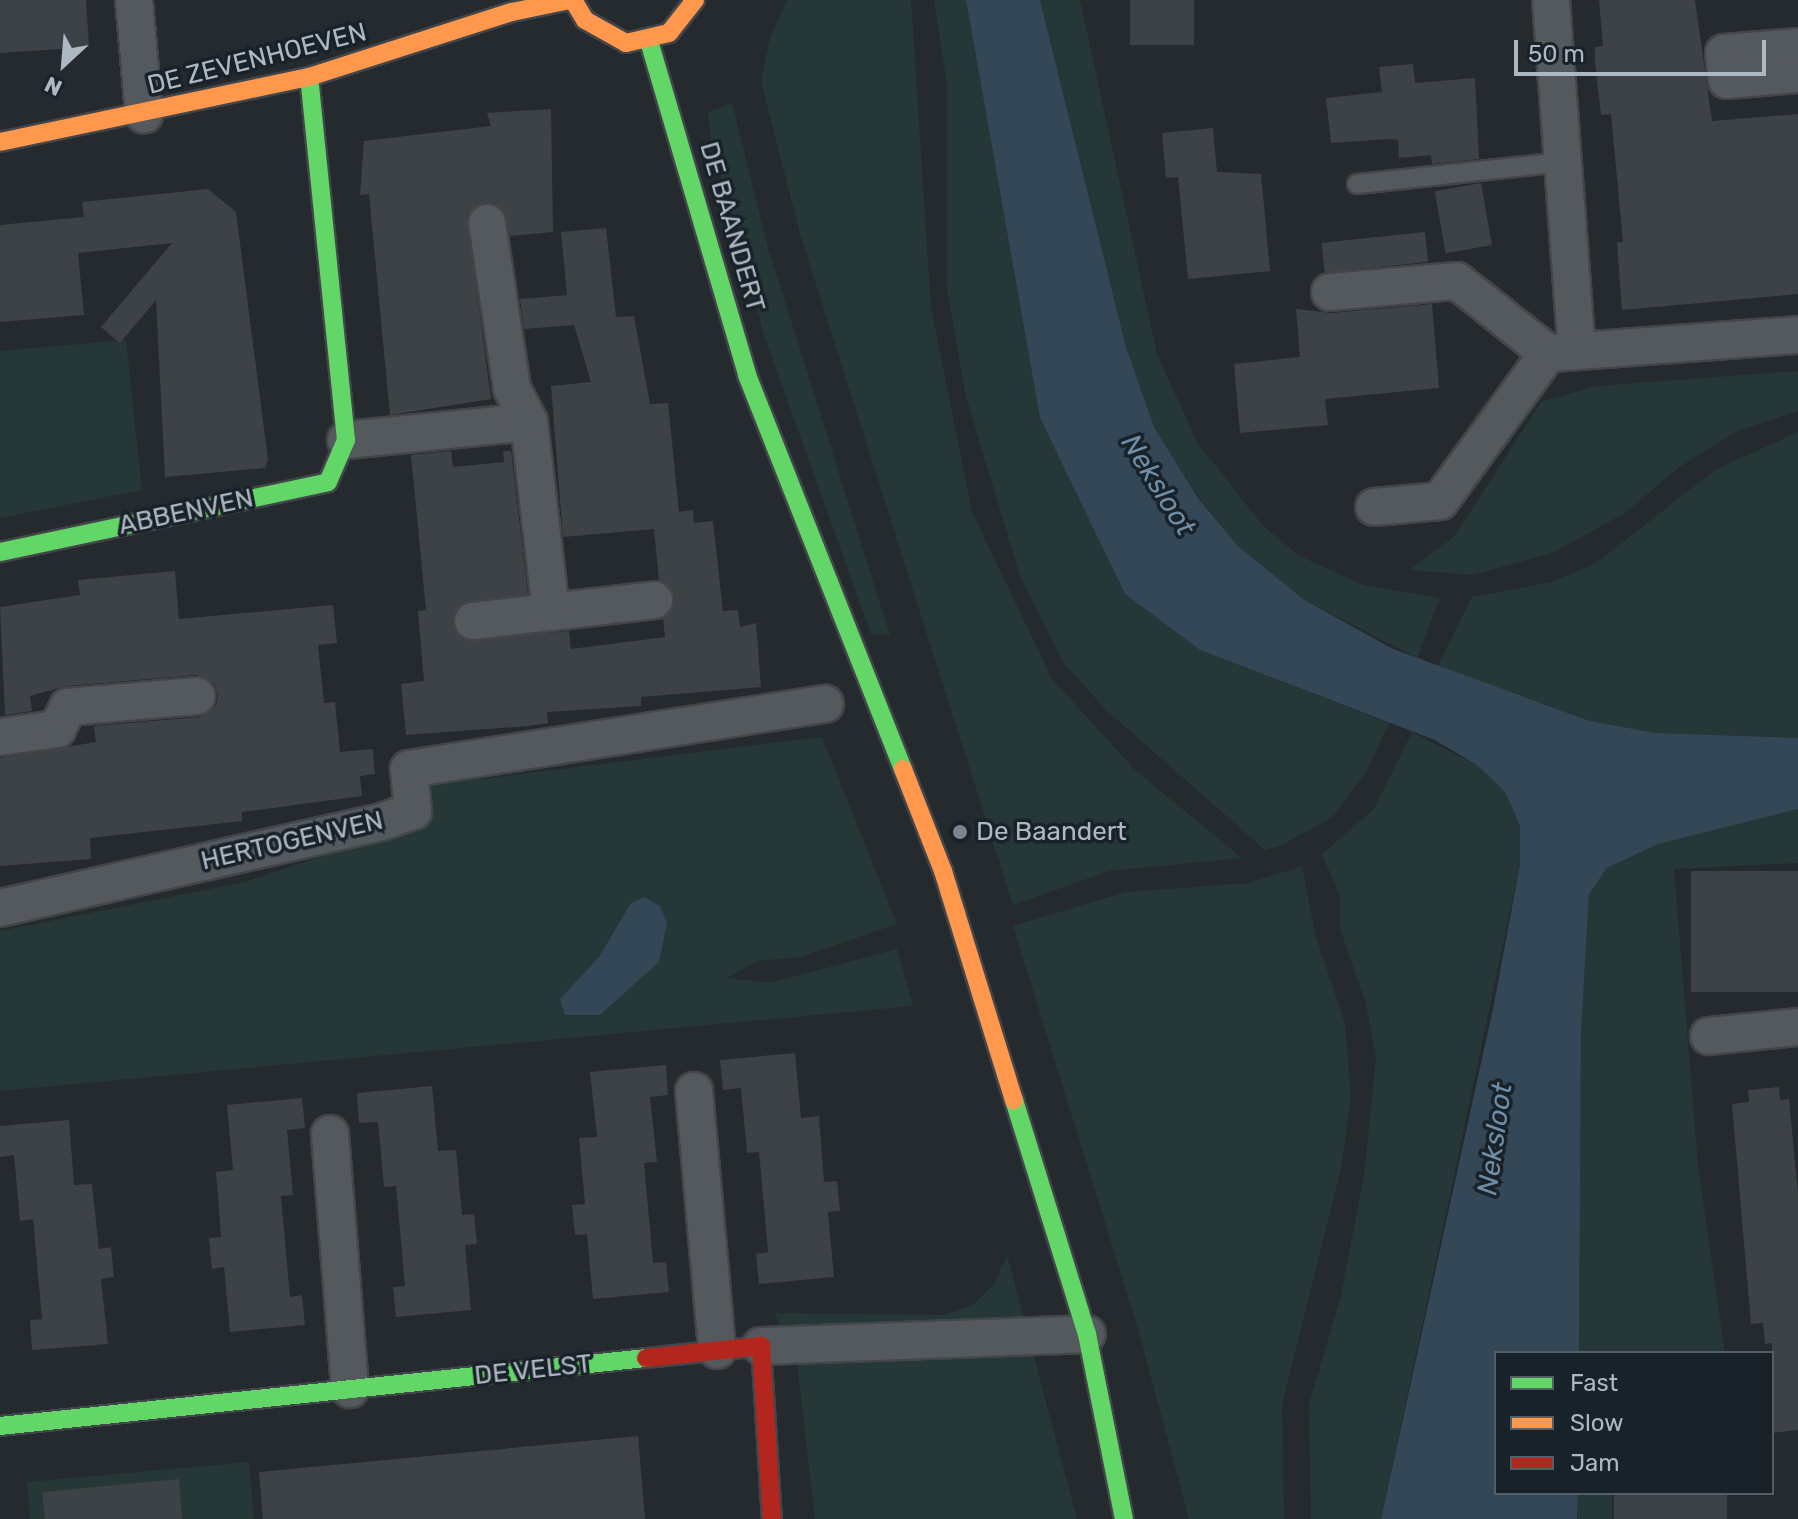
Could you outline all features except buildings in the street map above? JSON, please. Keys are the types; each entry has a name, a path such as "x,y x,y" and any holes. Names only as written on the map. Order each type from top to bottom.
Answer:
{"street":[{"path":"134,0 144,115"},
{"path":"572,0 603,35 649,41 685,19 695,0"},
{"name":"DE ZEVENHOEVEN","path":"0,142 144,115 309,77 510,6 572,0"},
{"path":"1374,507 1440,501 1562,352 1563,162 1551,0"},
{"name":"DE BAANDERT","path":"649,41 747,375 943,871 1087,1334 1124,1519"},
{"path":"1798,47 1724,53 1727,80 1798,74"},
{"name":"ABBENVEN","path":"0,552 328,482 346,440 309,77"},
{"path":"487,223 512,388 529,422 551,612"},
{"path":"1330,292 1457,281 1562,352 1798,335"},
{"path":"346,440 529,422"},
{"path":"473,621 654,600"},
{"path":"0,737 57,729 68,707 197,696"},
{"name":"HERTOGENVEN","path":"0,908 381,822 413,811 409,769 825,704"},
{"path":"1709,1036 1798,1027"},
{"path":"694,1091 717,1350"},
{"path":"330,1134 350,1389"},
{"path":"772,1519 761,1346 1087,1334"},
{"name":"DE VELST","path":"0,1426 761,1346"}],"lane":[{"path":"1357,184 1563,162"}],"shaded area":[{"path":"787,0 911,0 931,308 972,512 1052,679 1135,770 1242,858 1109,871 1013,905 800,234 761,81 770,38"},
{"path":"934,0 966,0 1040,418 1125,594 1200,650 1389,723 1367,771 1333,817 1282,845 1265,850 1106,710 1063,662 1020,576 966,397 947,289 947,85"},
{"path":"1040,0 1080,0 1157,354 1197,442 1264,527 1300,556 1363,585 1440,598 1417,658 1303,599 1238,546 1199,498 1154,428 1126,347"},
{"path":"732,103 768,248 890,635 871,634 764,335 711,140 708,112"},
{"path":"126,340 142,490 0,518 0,351"},
{"path":"1798,371 1798,411 1737,431 1678,468 1625,513 1552,553 1472,575 1409,570 1454,537 1541,402 1596,386"},
{"path":"1798,432 1798,738 1656,733 1590,721 1438,666 1472,597 1552,582 1596,563 1715,470"},
{"path":"1412,732 1478,766 1505,792 1520,826 1520,864 1381,1519 1311,1519 1309,1405 1341,1295 1364,1176 1376,1057 1366,1004 1340,929 1340,897 1322,854 1374,809"},
{"path":"822,737 897,924 800,957 758,961 727,978 770,983 897,949 913,1006 0,1091 0,931 245,882 394,832 398,789"},
{"path":"1798,809 1798,863 1674,869 1698,1165 1725,1351 1579,1351 1581,1033 1589,894 1607,868 1658,844"},
{"path":"1302,866 1315,934 1345,1023 1351,1097 1341,1168 1282,1405 1284,1519 1189,1519 1138,1329 1013,926 1126,892 1249,883"},
{"path":"1007,1255 1077,1519 815,1519 796,1354 774,1313 943,1315 973,1305 994,1284"},
{"path":"249,1462 254,1519 30,1519 27,1482"},
{"path":"1578,1495 1612,1495 1612,1519 1578,1519"}],"water":[{"name":"Neksloot","path":"966,0 1040,0 1126,347 1154,427 1198,498 1238,546 1303,599 1393,649 1590,721 1656,733 1798,738 1798,809 1658,844 1607,868 1589,894 1581,1033 1579,1351 1494,1351 1494,1495 1578,1495 1577,1519 1381,1519 1494,1004 1520,864 1520,826 1505,792 1478,766 1435,740 1200,650 1125,594 1040,418"},
{"path":"644,897 660,906 667,923 659,962 600,1015 565,1015 560,999 599,957 631,903"}],"traffic: fast":[{"path":"649,41 747,375 903,769"},
{"path":"0,552 328,482 346,440 309,77"},
{"path":"1014,1100 1087,1334 1124,1519"},
{"path":"0,1426 646,1358"}],"traffic: slow":[{"path":"0,142 309,77 512,12 570,0"},
{"path":"573,0 585,20 626,43 669,33 695,0"},
{"path":"903,769 943,871 1014,1100"}],"traffic: jam":[{"path":"646,1358 761,1346 772,1519"}],"place":[{"name":"De Baandert","path":"960,832"}]}
